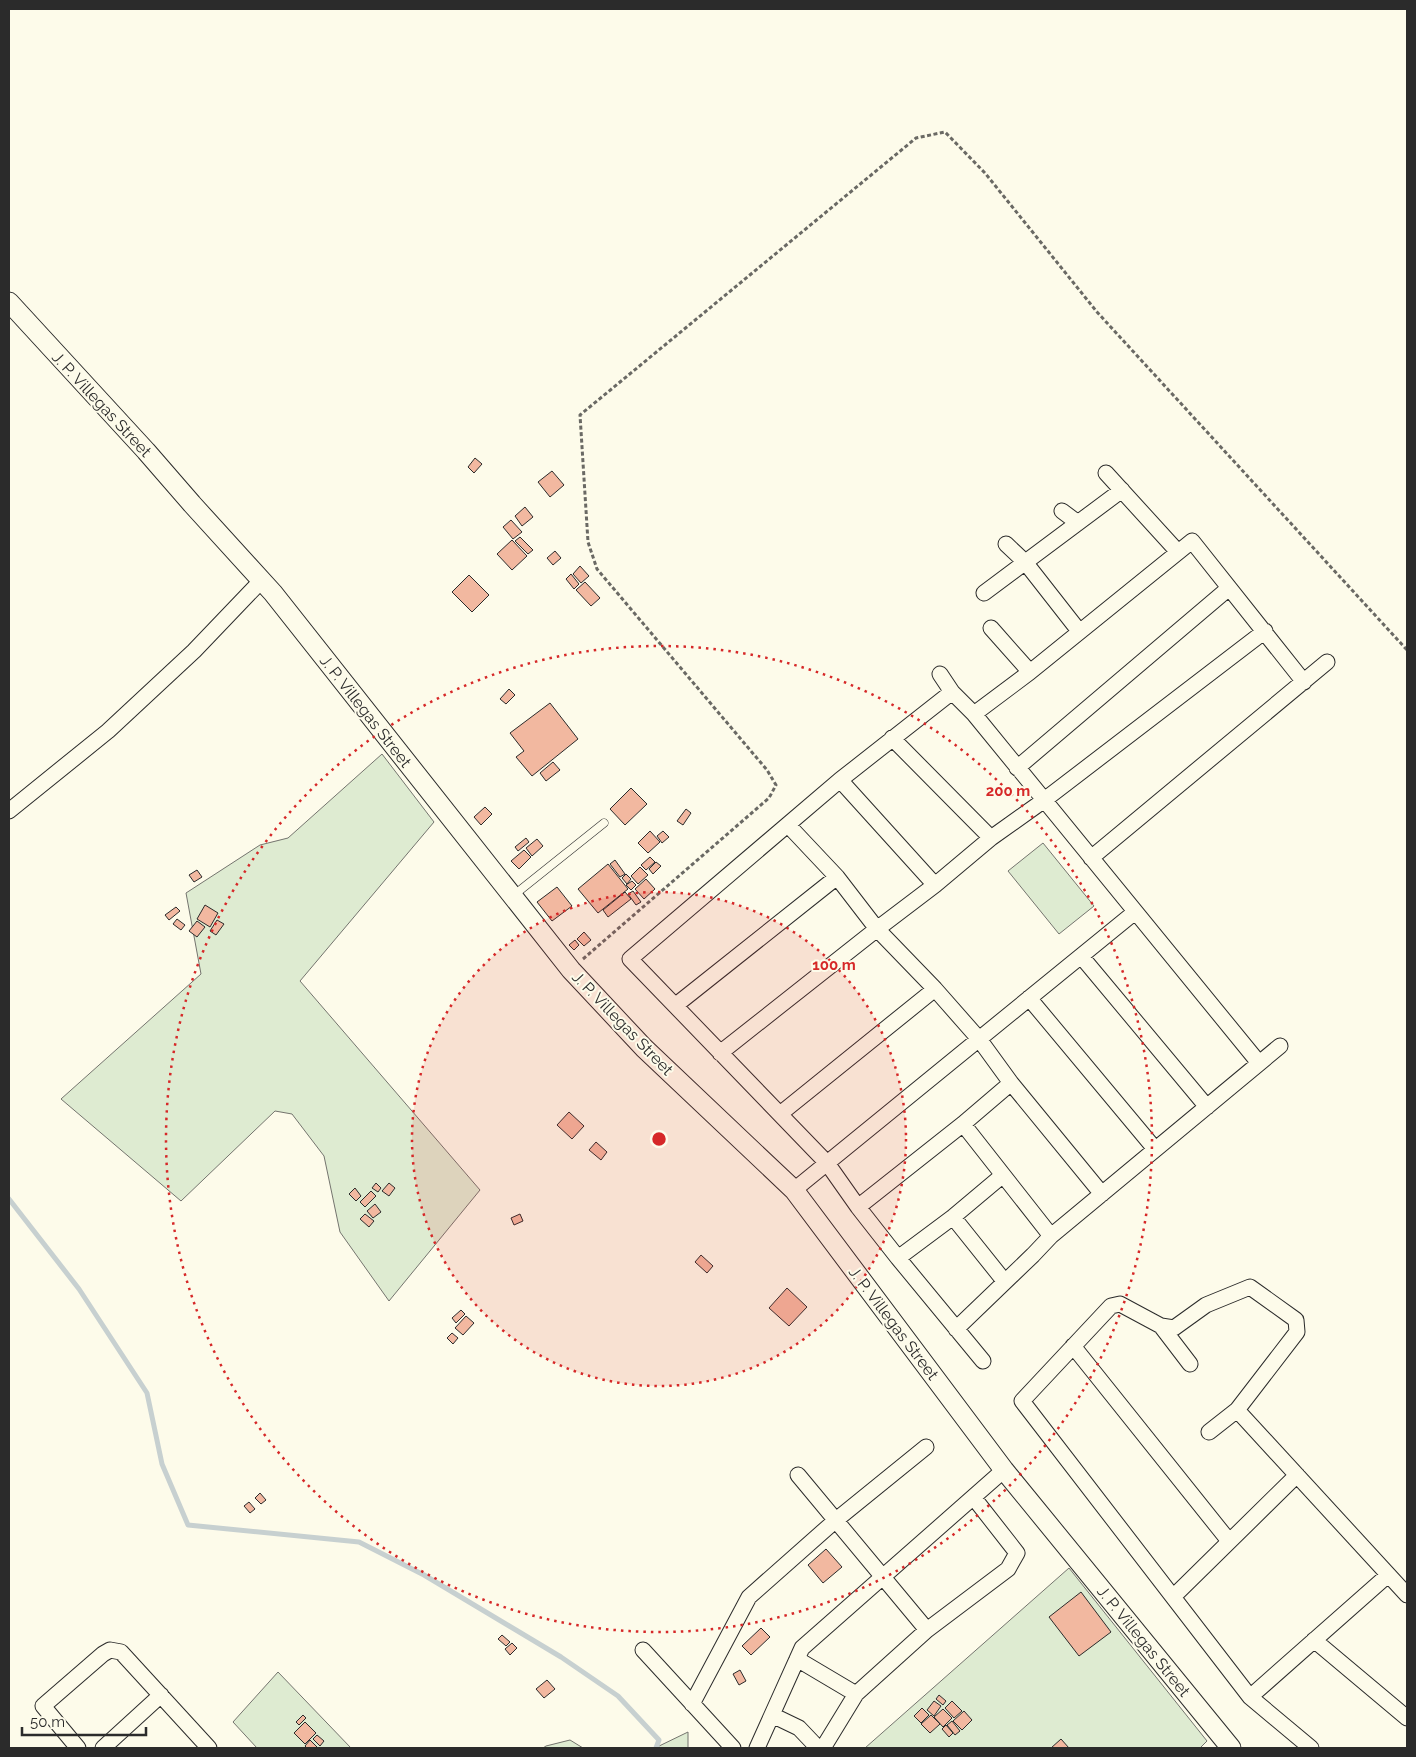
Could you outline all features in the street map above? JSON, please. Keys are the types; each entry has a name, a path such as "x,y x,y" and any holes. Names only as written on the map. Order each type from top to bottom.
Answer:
{"street":[{"name":"J. P. Villegas Street","path":"9,302 262,581 571,970 644,1048 794,1190 1004,1470 1231,1748"},
{"path":"1106,473 1178,552"},
{"path":"984,593 1122,490"},
{"path":"1062,511 1078,523"},
{"path":"974,714 1030,672 1192,541 1304,682"},
{"path":"1006,544 1025,562 1079,631"},
{"path":"9,811 108,732 194,650 262,581"},
{"path":"1017,768 1229,588"},
{"path":"991,628 1030,672"},
{"path":"720,1053 877,929 935,886 991,838 1043,801 1265,631"},
{"path":"1091,858 1327,662"},
{"path":"940,674 952,692 974,714 1043,801 1259,1063"},
{"path":"952,692 840,780 630,959 827,1163 858,1207 898,1258 983,1361"},
{"path":"892,738 991,838"},
{"path":"840,780 935,886"},
{"path":"788,825 837,877 877,929 935,989 979,1039 1011,1083 1102,1194"},
{"path":"676,1005 837,877"},
{"path":"794,1190 1135,912"},
{"path":"1080,956 1207,1107"},
{"path":"780,1114 935,989"},
{"path":"1029,998 1155,1150"},
{"path":"956,1329 1051,1236 1280,1046"},
{"path":"858,1207 963,1124 1011,1083"},
{"path":"963,1124 1051,1236"},
{"path":"898,1258 1003,1175"},
{"path":"953,1216 1005,1282"},
{"path":"1210,1432 1237,1410 1298,1332 1296,1320 1250,1287 1206,1305 1174,1328 1161,1326 1120,1304 1111,1306 1022,1401 1250,1697 1311,1748"},
{"path":"1161,1326 1190,1364"},
{"path":"1073,1346 1229,1541"},
{"path":"1237,1410 1407,1595"},
{"path":"692,1704 749,1597 836,1520 926,1447"},
{"path":"757,1748 802,1648 1004,1470"},
{"path":"798,1475 927,1630"},
{"path":"1173,1597 1297,1475"},
{"path":"823,1748 856,1694 927,1630 1008,1569 1017,1553 974,1498"},
{"path":"1250,1697 1388,1575"},
{"path":"1314,1640 1407,1718"},
{"path":"78,1748 43,1706 102,1654 110,1650 121,1652 161,1695 202,1746"},
{"path":"643,1650 733,1748"},
{"path":"797,1659 856,1694"},
{"path":"103,1748 161,1695"},
{"path":"772,1715 799,1728 818,1748"}],"lane":[{"path":"512,897 604,823"}],"path":[{"path":"571,970 769,798 776,785 768,770 597,569 588,542 580,414 916,138 945,132 985,173 1097,312 1407,650"}],"green space":[{"path":"382,754 434,822 300,981 480,1190 389,1301 340,1232 324,1156 292,1114 275,1111 181,1201 61,1099 201,974 186,893 260,845 288,838"},
{"path":"1043,843 1094,906 1059,934 1008,871"},
{"path":"1069,1568 1207,1741 1200,1748 865,1748"},
{"path":"278,1672 351,1748 257,1748 233,1722"},
{"path":"688,1732 688,1748 655,1748"},
{"path":"570,1740 583,1748 543,1748 546,1746"}],"building":[{"path":"475,458 482,464 474,473 468,467"},
{"path":"552,471 564,485 550,497 538,482"},
{"path":"525,507 533,517 522,526 515,516"},
{"path":"511,520 522,532 513,539 503,527"},
{"path":"520,537 533,550 528,554 515,541"},
{"path":"512,540 527,556 512,570 497,554"},
{"path":"555,551 561,558 553,565 547,558"},
{"path":"580,566 589,576 581,583 573,574"},
{"path":"571,574 579,584 574,589 566,579"},
{"path":"469,575 489,595 472,612 452,592"},
{"path":"585,582 600,598 591,606 576,590"},
{"path":"509,689 515,695 506,704 500,699"},
{"path":"550,703 578,739 532,776 516,757 524,751 510,733"},
{"path":"553,762 560,770 546,781 540,773"},
{"path":"631,788 647,804 625,825 610,809"},
{"path":"485,807 492,814 481,825 474,817"},
{"path":"686,809 691,813 683,825 677,821"},
{"path":"650,831 660,842 648,853 638,843"},
{"path":"663,831 669,837 662,843 657,836"},
{"path":"526,838 529,842 518,851 515,847"},
{"path":"537,839 543,846 532,856 526,848"},
{"path":"524,850 531,857 519,869 511,861"},
{"path":"650,857 655,862 646,870 641,865"},
{"path":"615,860 625,874 620,877 610,864"},
{"path":"656,862 661,866 653,874 649,869"},
{"path":"608,864 628,889 598,913 578,889"},
{"path":"640,867 648,875 638,884 631,876"},
{"path":"197,870 202,877 194,882 189,875"},
{"path":"626,874 631,879 627,884 622,878"},
{"path":"646,879 655,889 644,899 635,889"},
{"path":"632,881 636,885 631,890 626,885"},
{"path":"557,887 572,906 552,921 537,902"},
{"path":"633,891 641,902 636,905 628,894"},
{"path":"625,892 631,899 608,917 603,910"},
{"path":"205,905 218,913 210,927 197,919"},
{"path":"176,907 180,911 169,920 165,915"},
{"path":"177,919 185,925 181,930 173,924"},
{"path":"217,920 224,924 216,935 210,931"},
{"path":"197,921 205,927 197,937 189,931"},
{"path":"584,932 591,940 584,946 577,939"},
{"path":"575,940 579,945 574,950 569,945"},
{"path":"569,1112 584,1126 572,1139 557,1125"},
{"path":"596,1142 607,1152 601,1160 589,1150"},
{"path":"376,1183 381,1188 378,1192 372,1188"},
{"path":"389,1183 395,1188 389,1196 382,1191"},
{"path":"355,1188 361,1196 356,1201 349,1194"},
{"path":"371,1191 376,1196 365,1207 360,1202"},
{"path":"375,1204 381,1212 373,1218 367,1211"},
{"path":"365,1214 374,1221 369,1227 360,1219"},
{"path":"520,1214 523,1221 514,1225 511,1218"},
{"path":"701,1255 713,1266 707,1273 695,1262"},
{"path":"787,1288 807,1307 789,1326 769,1308"},
{"path":"461,1310 465,1314 456,1323 452,1318"},
{"path":"466,1316 474,1323 463,1335 455,1328"},
{"path":"452,1333 458,1338 453,1344 447,1338"},
{"path":"260,1493 266,1500 261,1504 255,1498"},
{"path":"249,1502 255,1509 250,1513 244,1506"},
{"path":"826,1549 842,1567 823,1583 808,1565"},
{"path":"1081,1592 1111,1632 1079,1656 1049,1617"},
{"path":"761,1628 770,1637 751,1655 742,1646"},
{"path":"502,1635 510,1642 506,1646 498,1639"},
{"path":"512,1643 517,1648 510,1655 505,1649"},
{"path":"740,1670 746,1681 739,1685 733,1674"},
{"path":"547,1680 555,1689 544,1698 536,1689"},
{"path":"939,1695 946,1701 943,1705 936,1699"},
{"path":"934,1701 941,1706 934,1716 927,1710"},
{"path":"952,1701 962,1711 954,1718 945,1708"},
{"path":"922,1708 929,1715 921,1723 914,1716"},
{"path":"943,1709 952,1718 943,1727 934,1717"},
{"path":"964,1711 972,1720 962,1730 953,1721"},
{"path":"303,1715 306,1718 299,1725 296,1722"},
{"path":"931,1715 940,1724 930,1733 921,1724"},
{"path":"952,1721 960,1731 955,1735 947,1725"},
{"path":"305,1722 316,1733 305,1744 294,1733"},
{"path":"946,1725 953,1733 949,1737 942,1729"},
{"path":"317,1735 324,1741 320,1746 313,1739"},
{"path":"1061,1739 1069,1748 1051,1748"},
{"path":"310,1740 318,1748 307,1748 305,1746"}],"waterway":[{"path":"9,1199 79,1289 147,1393 162,1464 188,1525 359,1542 424,1575 561,1657 618,1696 659,1740 656,1748"}]}
